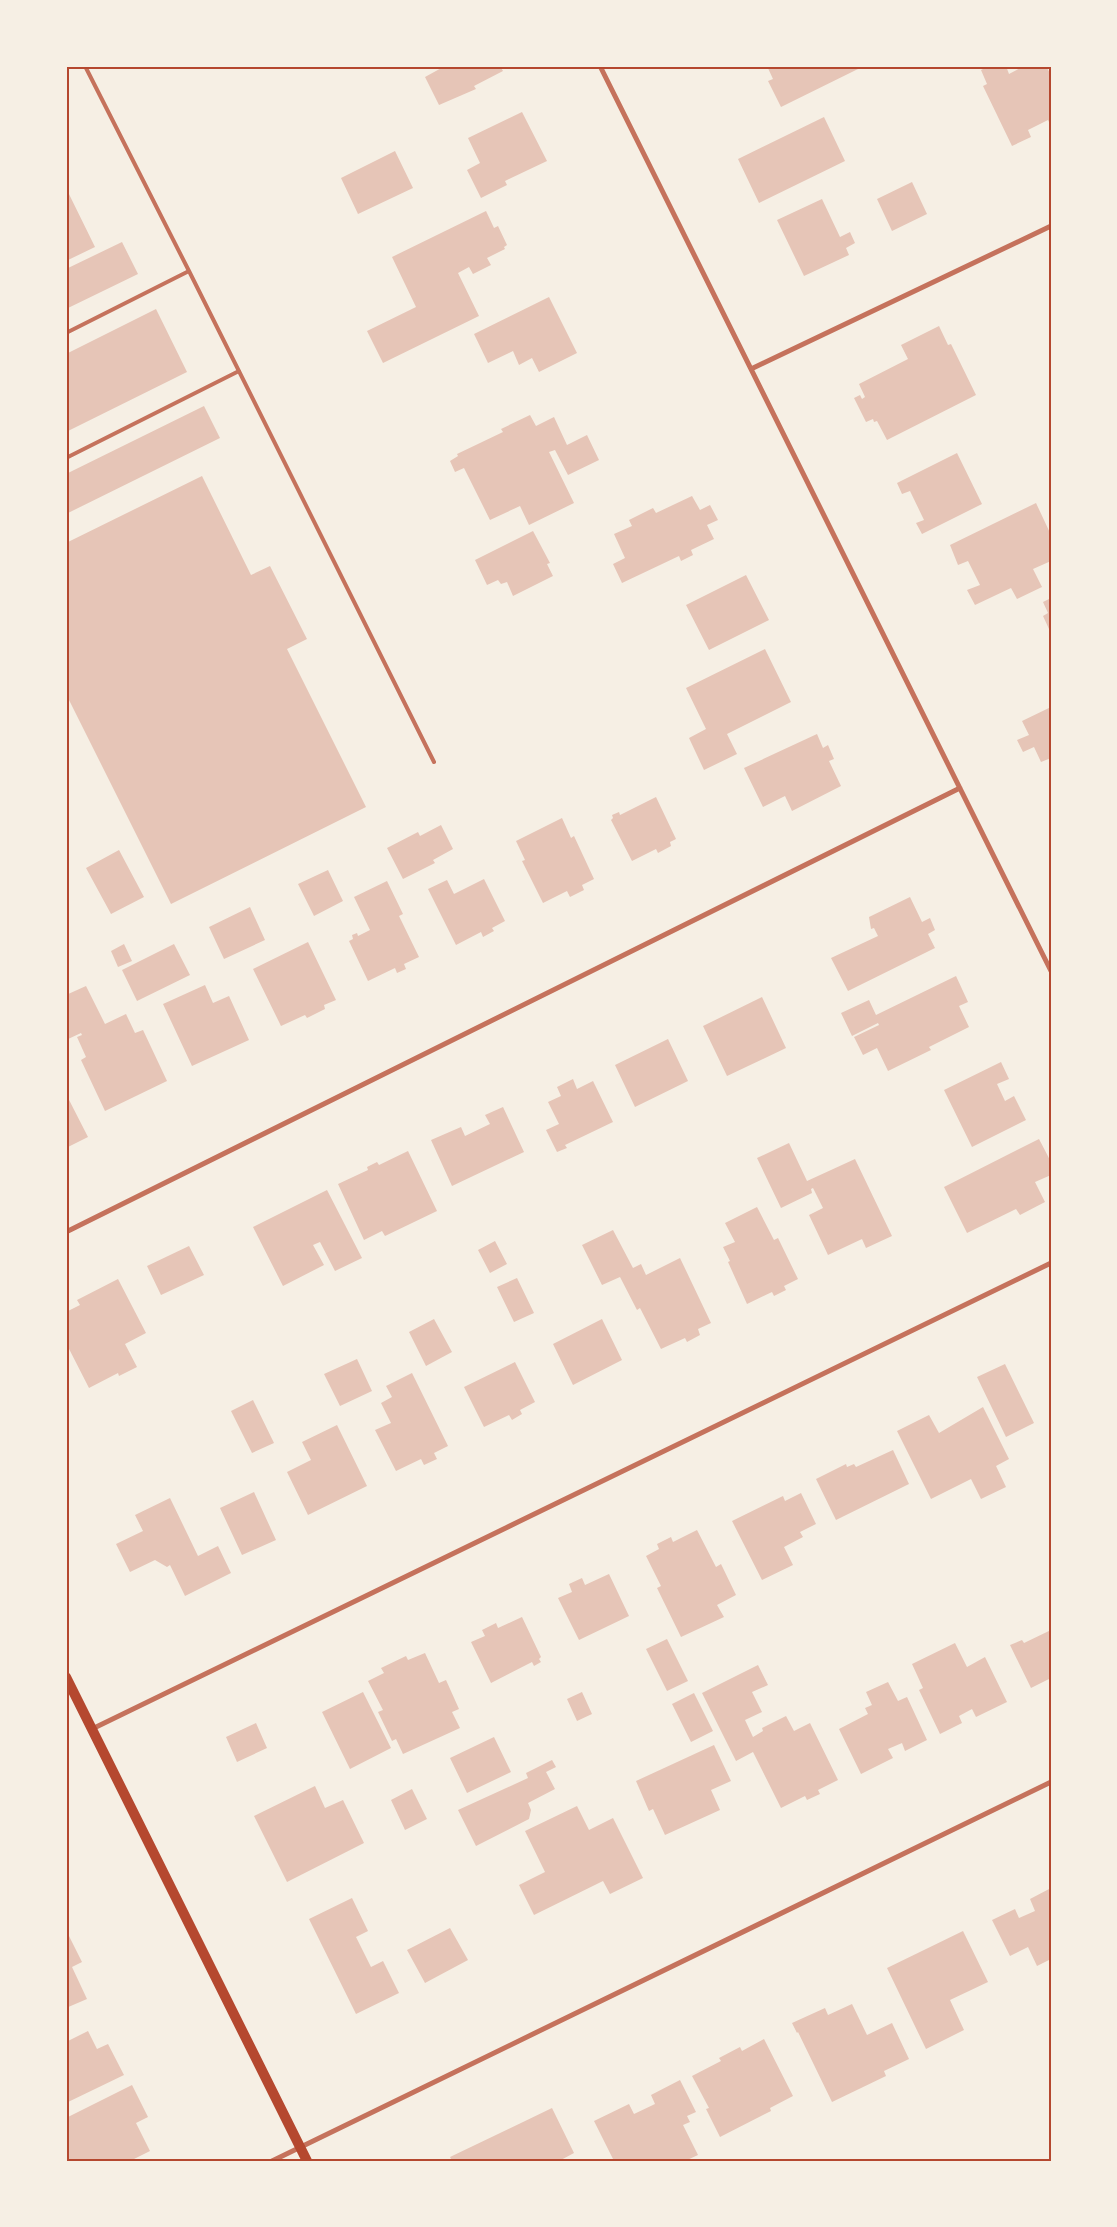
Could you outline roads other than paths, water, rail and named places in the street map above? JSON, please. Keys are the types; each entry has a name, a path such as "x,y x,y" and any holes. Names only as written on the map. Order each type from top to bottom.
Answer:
{"main road":[{"path":"66,1677 307,2161"}],"street":[{"path":"600,66 1051,972"},
{"path":"751,369 1051,226"},
{"path":"66,1232 960,788"},
{"path":"92,1729 1051,1264"},
{"path":"272,2161 1051,1782"}],"lane":[{"path":"85,66 434,762"},
{"path":"66,333 189,271"},
{"path":"66,458 239,371"}]}
